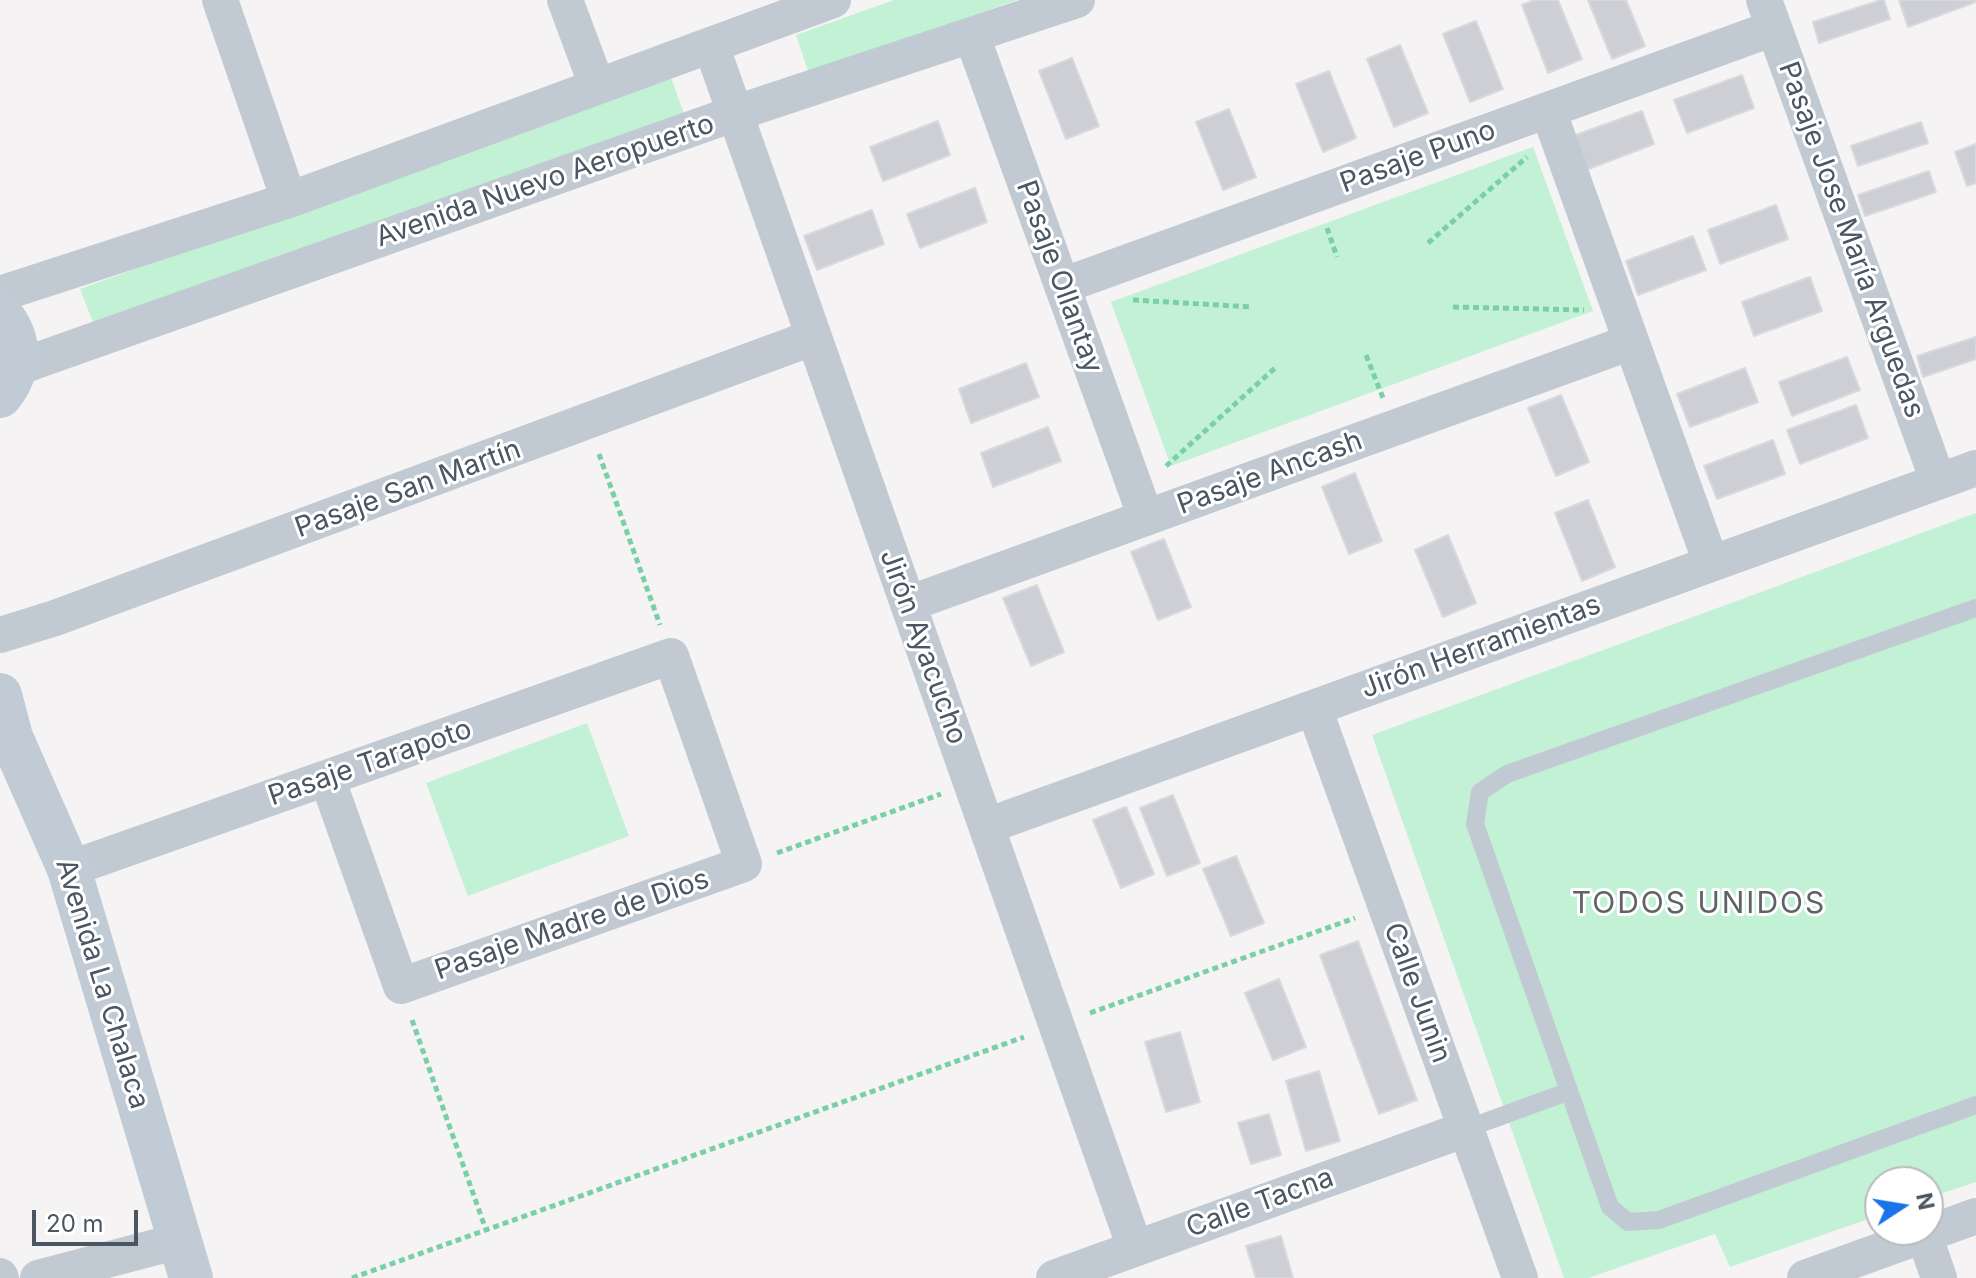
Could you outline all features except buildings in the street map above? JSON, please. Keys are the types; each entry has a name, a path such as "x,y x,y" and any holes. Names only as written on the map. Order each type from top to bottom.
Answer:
{"street":[{"path":"220,0 289,200"},
{"path":"565,0 597,86"},
{"path":"0,294 289,200 833,0"},
{"name":"Avenida Nuevo Aeropuerto","path":"8,382 736,113 1077,0"},
{"name":"Pasaje Puno","path":"1062,286 1552,121 1769,14"},
{"name":"Pasaje Jose María Arguedas","path":"1769,14 1938,481"},
{"name":"Pasaje Ollantay","path":"972,36 1141,505"},
{"name":"Jirón Ayacucho","path":"711,45 1135,1248"},
{"path":"1552,121 1711,563"},
{"path":"0,314 15,341 8,382"},
{"name":"Pasaje Ancash","path":"908,604 1141,505 1626,326"},
{"name":"Pasaje San Martín","path":"0,635 55,618 814,337"},
{"name":"Jirón Herramientas","path":"987,826 1976,468"},
{"path":"671,656 744,864"},
{"name":"Pasaje Tarapoto","path":"69,869 671,656"},
{"name":"Avenida La Chalaca","path":"0,695 6,739 69,869 185,1260"},
{"name":"Calle Junin","path":"1314,708 1520,1278"},
{"path":"327,778 401,986"},
{"name":"Pasaje Madre de Dios","path":"401,986 744,864"},
{"name":"Calle Tacna","path":"1054,1278 1466,1129"},
{"path":"1944,1228 1976,1216"},
{"path":"1805,1278 1894,1246"},
{"path":"1928,1246 1939,1278"},
{"path":"38,1278 185,1260"}],"lane":[{"path":"1976,608 1507,774 1480,792 1475,824 1610,1207 1628,1222 1659,1220 1976,1105"},
{"path":"1466,1129 1567,1092"}],"path":[{"path":"1428,243 1552,121"},
{"path":"1128,300 1252,307"},
{"path":"1453,307 1626,326"},
{"path":"1141,505 1275,368"},
{"path":"588,422 671,656"},
{"path":"744,864 972,783"},
{"path":"352,1278 1386,907"},
{"path":"401,986 486,1230"}],"green space":[{"path":"894,0 1017,0 809,74 796,35"},
{"path":"670,75 686,119 97,333 80,289"},
{"path":"1533,147 1593,311 1171,466 1111,302"},
{"path":"1976,513 1976,1182 1944,1193 1944,1166 1864,1166 1864,1221 1730,1267 1715,1234 1588,1278 1564,1278 1372,735"},
{"path":"587,723 629,836 468,896 426,783"}],"district":[{"name":"TODOS UNIDOS","path":"1699,904"}]}
